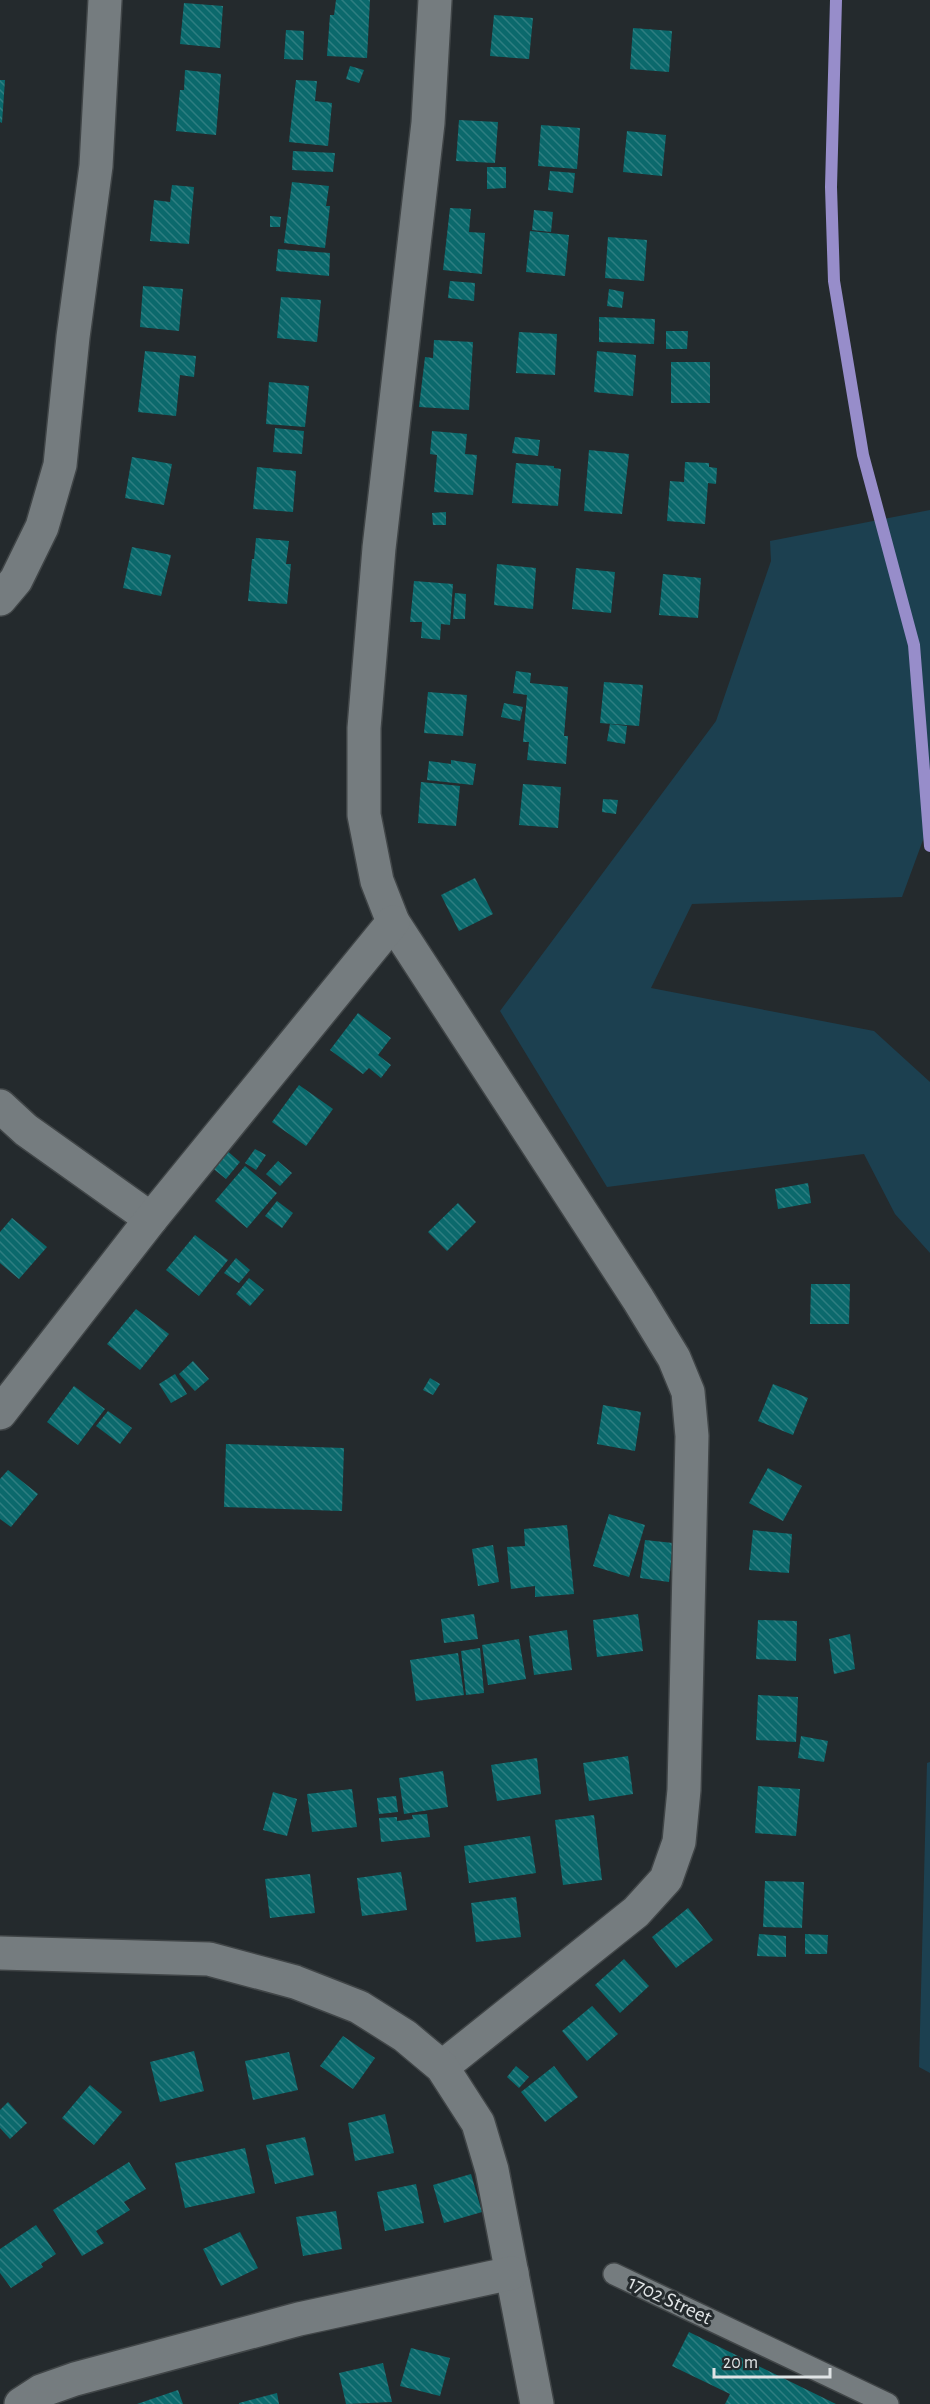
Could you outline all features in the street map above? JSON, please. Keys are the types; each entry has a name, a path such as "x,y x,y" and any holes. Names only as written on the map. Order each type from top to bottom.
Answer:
{"street":[{"path":"0,599 16,580 42,527 60,465 73,337 96,166 105,0"},
{"path":"435,0 428,123 379,548 364,728 364,815 377,881 393,922 674,1358 688,1392 692,1436 684,1790 679,1842 666,1880 636,1912 442,2067"},
{"path":"0,1413 151,1220 393,922"},
{"path":"0,1106 26,1130 151,1220"},
{"path":"0,1953 209,1959 295,1982 359,2007 405,2036 442,2067 478,2123 492,2170 537,2404"},
{"path":"21,2404 41,2391 75,2379 298,2319 512,2273"}],"lane":[{"name":"1702 Street","path":"614,2274 888,2404"}],"shaded area":[{"path":"930,510 930,821 902,897 692,904 651,988 874,1031 930,1082 930,1253 895,1214 864,1154 607,1187 500,1011 716,721 771,561 770,541"},
{"path":"930,1762 930,2073 919,2067 927,1763"}],"building":[{"path":"336,0 370,0 367,58 327,56 330,15 334,15"},
{"path":"184,3 223,6 220,48 180,44"},
{"path":"494,15 533,18 529,59 490,56"},
{"path":"633,28 672,31 669,72 630,69"},
{"path":"286,30 304,31 303,60 284,59"},
{"path":"350,66 364,70 359,83 346,79"},
{"path":"185,70 221,74 216,135 176,131 180,90 184,90"},
{"path":"0,80 5,80 2,123 0,122"},
{"path":"296,80 317,81 315,101 332,103 328,146 289,142"},
{"path":"459,120 498,122 495,163 456,161"},
{"path":"541,125 580,128 577,169 538,166"},
{"path":"627,131 666,135 662,176 623,172"},
{"path":"293,151 335,153 333,172 292,170"},
{"path":"487,167 506,167 506,188 487,189"},
{"path":"550,171 575,173 573,193 548,190"},
{"path":"292,182 329,186 326,206 330,206 325,248 284,243"},
{"path":"172,185 194,187 189,244 150,241 154,200 170,202"},
{"path":"450,208 471,209 469,232 485,233 482,274 443,270"},
{"path":"534,210 553,212 551,232 532,230"},
{"path":"270,216 281,217 280,227 270,227"},
{"path":"530,231 569,235 565,276 526,272"},
{"path":"608,237 647,240 644,281 605,278"},
{"path":"278,249 330,253 329,276 276,271"},
{"path":"450,281 475,283 474,301 448,298"},
{"path":"143,286 183,289 179,331 140,327"},
{"path":"609,289 624,292 622,308 607,306"},
{"path":"281,297 321,300 317,342 277,338"},
{"path":"599,317 655,319 654,344 599,342"},
{"path":"666,331 688,331 687,349 666,349"},
{"path":"519,332 557,334 555,375 516,373"},
{"path":"434,340 473,342 469,410 419,407 425,357 433,358"},
{"path":"145,351 196,356 194,377 180,375 176,416 138,412"},
{"path":"597,351 636,355 633,396 594,392"},
{"path":"671,362 710,362 710,403 671,403"},
{"path":"269,382 309,386 305,427 266,424"},
{"path":"275,428 304,431 302,454 273,452"},
{"path":"432,431 467,434 465,454 477,455 473,495 434,492 437,455 430,454"},
{"path":"515,437 540,440 538,456 512,453"},
{"path":"589,450 629,454 622,514 584,511"},
{"path":"132,457 172,464 164,505 125,498"},
{"path":"685,462 709,463 709,467 717,468 716,484 708,483 705,524 667,521 670,481 684,482"},
{"path":"516,463 554,466 554,468 561,469 558,506 512,503"},
{"path":"257,467 296,471 293,512 253,509"},
{"path":"446,512 446,525 433,525 432,513"},
{"path":"256,538 289,541 286,564 291,564 287,604 248,601"},
{"path":"132,547 171,555 161,596 123,588"},
{"path":"497,564 536,568 533,609 494,605"},
{"path":"576,568 615,572 611,613 572,609"},
{"path":"663,574 701,578 698,618 659,615"},
{"path":"414,581 453,584 450,625 441,624 440,640 421,638 422,622 410,622"},
{"path":"455,593 466,594 465,619 453,619"},
{"path":"516,671 531,673 530,683 568,687 564,736 568,736 566,764 527,760 529,742 523,742 527,695 513,693"},
{"path":"604,682 643,685 639,726 600,723"},
{"path":"428,692 467,695 463,736 424,733"},
{"path":"504,703 523,707 520,721 501,717"},
{"path":"610,724 627,726 625,744 607,741"},
{"path":"451,760 476,764 473,785 427,780 429,761 451,764"},
{"path":"421,782 460,786 456,826 418,823"},
{"path":"523,784 561,787 558,828 519,825"},
{"path":"603,799 618,800 616,814 602,812"},
{"path":"475,878 493,914 459,931 441,895"},
{"path":"358,1013 391,1038 378,1055 391,1065 381,1078 369,1068 363,1074 330,1050"},
{"path":"299,1085 333,1109 306,1146 272,1122"},
{"path":"225,1149 240,1162 226,1179 210,1166"},
{"path":"255,1149 266,1155 256,1170 245,1163"},
{"path":"278,1161 292,1173 280,1186 266,1174"},
{"path":"245,1166 277,1193 247,1228 215,1201"},
{"path":"808,1183 811,1203 778,1209 775,1189"},
{"path":"277,1201 293,1213 282,1228 265,1216"},
{"path":"458,1203 476,1222 447,1251 428,1232"},
{"path":"12,1218 47,1247 19,1279 0,1263 0,1232"},
{"path":"195,1235 228,1260 199,1296 166,1270"},
{"path":"236,1258 250,1270 239,1283 224,1273"},
{"path":"249,1278 264,1290 250,1306 236,1294"},
{"path":"811,1284 850,1284 849,1324 810,1324"},
{"path":"136,1309 169,1334 140,1370 107,1344"},
{"path":"193,1361 209,1379 195,1391 179,1374"},
{"path":"175,1374 187,1394 171,1403 159,1384"},
{"path":"430,1378 440,1384 433,1395 423,1390"},
{"path":"773,1384 808,1398 793,1435 758,1421"},
{"path":"74,1386 105,1409 78,1445 47,1422"},
{"path":"603,1405 641,1412 635,1451 597,1444"},
{"path":"108,1411 132,1428 120,1444 96,1426"},
{"path":"226,1444 344,1448 342,1511 224,1507"},
{"path":"768,1468 802,1486 783,1521 749,1503"},
{"path":"8,1470 38,1494 11,1527 0,1519 0,1479"},
{"path":"609,1514 645,1525 629,1577 593,1566"},
{"path":"567,1525 574,1594 535,1597 535,1586 511,1589 507,1547 525,1546 524,1529"},
{"path":"753,1530 792,1534 789,1573 749,1570"},
{"path":"645,1540 673,1543 669,1582 640,1578"},
{"path":"493,1545 499,1582 478,1586 472,1549"},
{"path":"474,1614 478,1639 444,1643 441,1619"},
{"path":"638,1614 643,1651 597,1657 593,1620"},
{"path":"758,1620 797,1621 796,1661 756,1659"},
{"path":"567,1630 572,1670 534,1675 529,1636"},
{"path":"850,1634 855,1669 834,1674 829,1639"},
{"path":"519,1639 526,1679 488,1685 482,1645"},
{"path":"480,1648 484,1693 466,1695 461,1651"},
{"path":"458,1653 464,1695 416,1701 410,1660"},
{"path":"758,1695 798,1697 796,1742 756,1740"},
{"path":"801,1736 828,1741 824,1762 798,1758"},
{"path":"628,1756 633,1794 589,1801 583,1763"},
{"path":"537,1758 541,1794 497,1801 491,1765"},
{"path":"443,1771 448,1807 404,1814 399,1778"},
{"path":"758,1786 800,1789 796,1836 755,1833"},
{"path":"352,1789 357,1827 312,1832 307,1794"},
{"path":"273,1792 297,1799 287,1836 263,1830"},
{"path":"396,1796 398,1812 379,1814 377,1798"},
{"path":"427,1814 430,1837 381,1842 379,1818 397,1817 397,1821 413,1819 412,1815"},
{"path":"594,1815 602,1880 563,1885 555,1820"},
{"path":"530,1836 536,1873 469,1883 464,1846"},
{"path":"401,1872 407,1910 362,1916 357,1878"},
{"path":"310,1874 315,1913 270,1918 265,1879"},
{"path":"765,1881 804,1882 802,1928 763,1927"},
{"path":"516,1897 521,1937 476,1942 471,1903"},
{"path":"688,1908 713,1940 676,1968 652,1937"},
{"path":"759,1934 786,1936 786,1957 757,1956"},
{"path":"805,1934 828,1935 827,1954 805,1954"},
{"path":"624,1959 649,1986 620,2013 595,1985"},
{"path":"592,2006 618,2034 587,2061 562,2031"},
{"path":"343,2036 375,2058 353,2089 320,2066"},
{"path":"194,2051 204,2091 160,2102 150,2062"},
{"path":"289,2052 298,2090 253,2100 245,2061"},
{"path":"516,2066 529,2077 519,2088 507,2077"},
{"path":"554,2066 578,2097 545,2122 521,2092"},
{"path":"90,2085 122,2112 94,2145 62,2118"},
{"path":"8,2102 27,2123 10,2139 0,2128 0,2110"},
{"path":"385,2114 394,2153 355,2161 348,2123"},
{"path":"305,2137 314,2175 275,2184 266,2145"},
{"path":"245,2148 255,2193 185,2208 175,2163"},
{"path":"129,2162 146,2189 124,2202 130,2210 96,2231 104,2243 82,2256 53,2210"},
{"path":"471,2174 482,2212 444,2223 433,2185"},
{"path":"416,2184 424,2223 385,2231 377,2192"},
{"path":"336,2211 342,2249 303,2256 296,2217"},
{"path":"36,2225 56,2254 41,2264 43,2267 11,2288 0,2273 0,2249"},
{"path":"240,2232 258,2268 221,2286 203,2249"},
{"path":"689,2332 836,2404 725,2404 730,2394 672,2366"},
{"path":"411,2348 450,2358 440,2396 400,2386"},
{"path":"383,2363 392,2402 346,2404 339,2373"},
{"path":"178,2390 183,2404 137,2404"},
{"path":"277,2393 279,2404 239,2404 239,2403"}],"waterway":[{"path":"836,0 831,187 834,281 863,455 914,645 930,846"}]}
